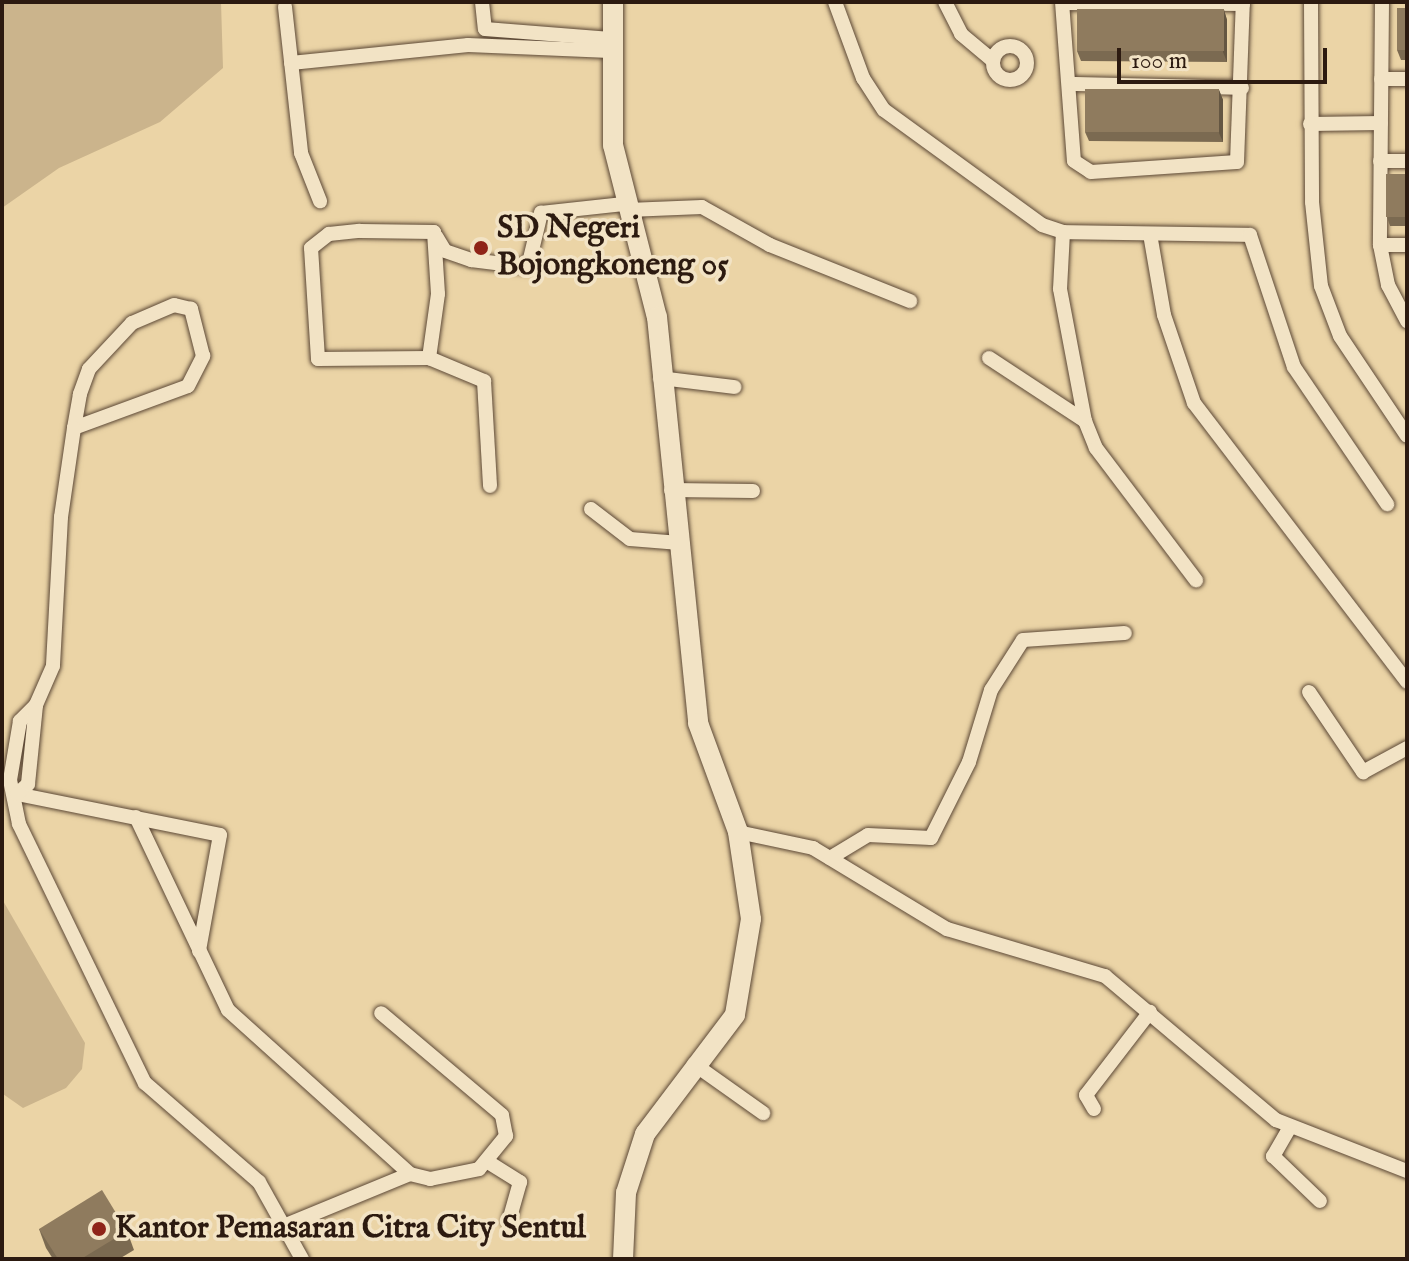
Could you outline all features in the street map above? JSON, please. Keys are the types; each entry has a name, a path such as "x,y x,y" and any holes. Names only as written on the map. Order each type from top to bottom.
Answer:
{"street":[{"path":"482,2 485,29 611,45"},
{"path":"613,2 609,107 626,207 653,293 671,490 680,543 698,723 738,832 751,919 741,998 654,1118 634,1165 623,1259"},
{"path":"835,2 863,78 884,110 1016,211 1063,232 1250,235 1294,367 1387,504"},
{"path":"945,2 961,34 992,60"},
{"path":"1062,2 1243,3 1239,154 1231,167 1080,169 1062,2"},
{"path":"1311,2 1310,124 1324,297 1359,369 1407,436"},
{"path":"1382,2 1380,245 1388,285 1407,321"},
{"path":"285,7 301,153 320,201"},
{"path":"291,63 468,45 611,45"},
{"path":"1381,79 1407,79"},
{"path":"1072,84 1242,88"},
{"path":"1310,124 1381,123"},
{"path":"1380,161 1407,161"},
{"path":"434,232 445,251 528,267 541,213 626,207 702,207 770,245 910,301"},
{"path":"434,232 329,234 311,248 318,359 429,358 484,381 490,486"},
{"path":"429,358 438,294 434,232"},
{"path":"1063,232 1060,289 1085,421 1096,448 1196,580"},
{"path":"1150,234 1164,315 1194,403 1407,682"},
{"path":"1380,245 1407,245"},
{"path":"17,794 28,784 36,705 60,624 61,517 74,428 89,369 110,341 174,305 191,309 199,318 200,375 188,386 74,428"},
{"path":"989,358 1085,421"},
{"path":"660,378 734,387"},
{"path":"671,490 753,491"},
{"path":"591,509 630,539 680,543"},
{"path":"830,858 868,835 931,838 969,762 991,690 1023,640 1125,633"},
{"path":"1309,692 1363,772 1407,748"},
{"path":"17,794 220,835 199,951"},
{"path":"17,794 19,824 145,1083 259,1182 286,1225 302,1259"},
{"path":"136,817 228,1010 410,1174 430,1179 488,1162 506,1136 502,1115 381,1013"},
{"path":"738,832 830,858 947,929 1085,967 1150,1012 1247,1099 1290,1127 1407,1171"},
{"path":"1094,1109 1086,1095 1150,1012"},
{"path":"694,1064 763,1113"},
{"path":"1290,1127 1273,1156 1320,1201"},
{"path":"488,1162 520,1182 509,1221"},
{"path":"286,1225 410,1174"}],"shaded area":[{"path":"2,2 221,2 223,68 160,122 59,168 2,208"},
{"path":"2,899 85,1043 82,1069 66,1088 23,1108 3,1094"}],"building":[{"path":"1397,8 1407,8 1407,50 1397,50"},
{"path":"1077,9 1224,9 1224,51 1077,51"},
{"path":"1085,89 1219,89 1219,132 1085,132"},
{"path":"1386,174 1407,174 1407,217 1386,217"},
{"path":"102,1190 127,1231 81,1259 58,1259 39,1229"}],"place":[{"name":"SD Negeri Bojongkoneng 05","path":"481,248"},
{"name":"Kantor Pemasaran Citra City Sentul","path":"99,1229"}]}
